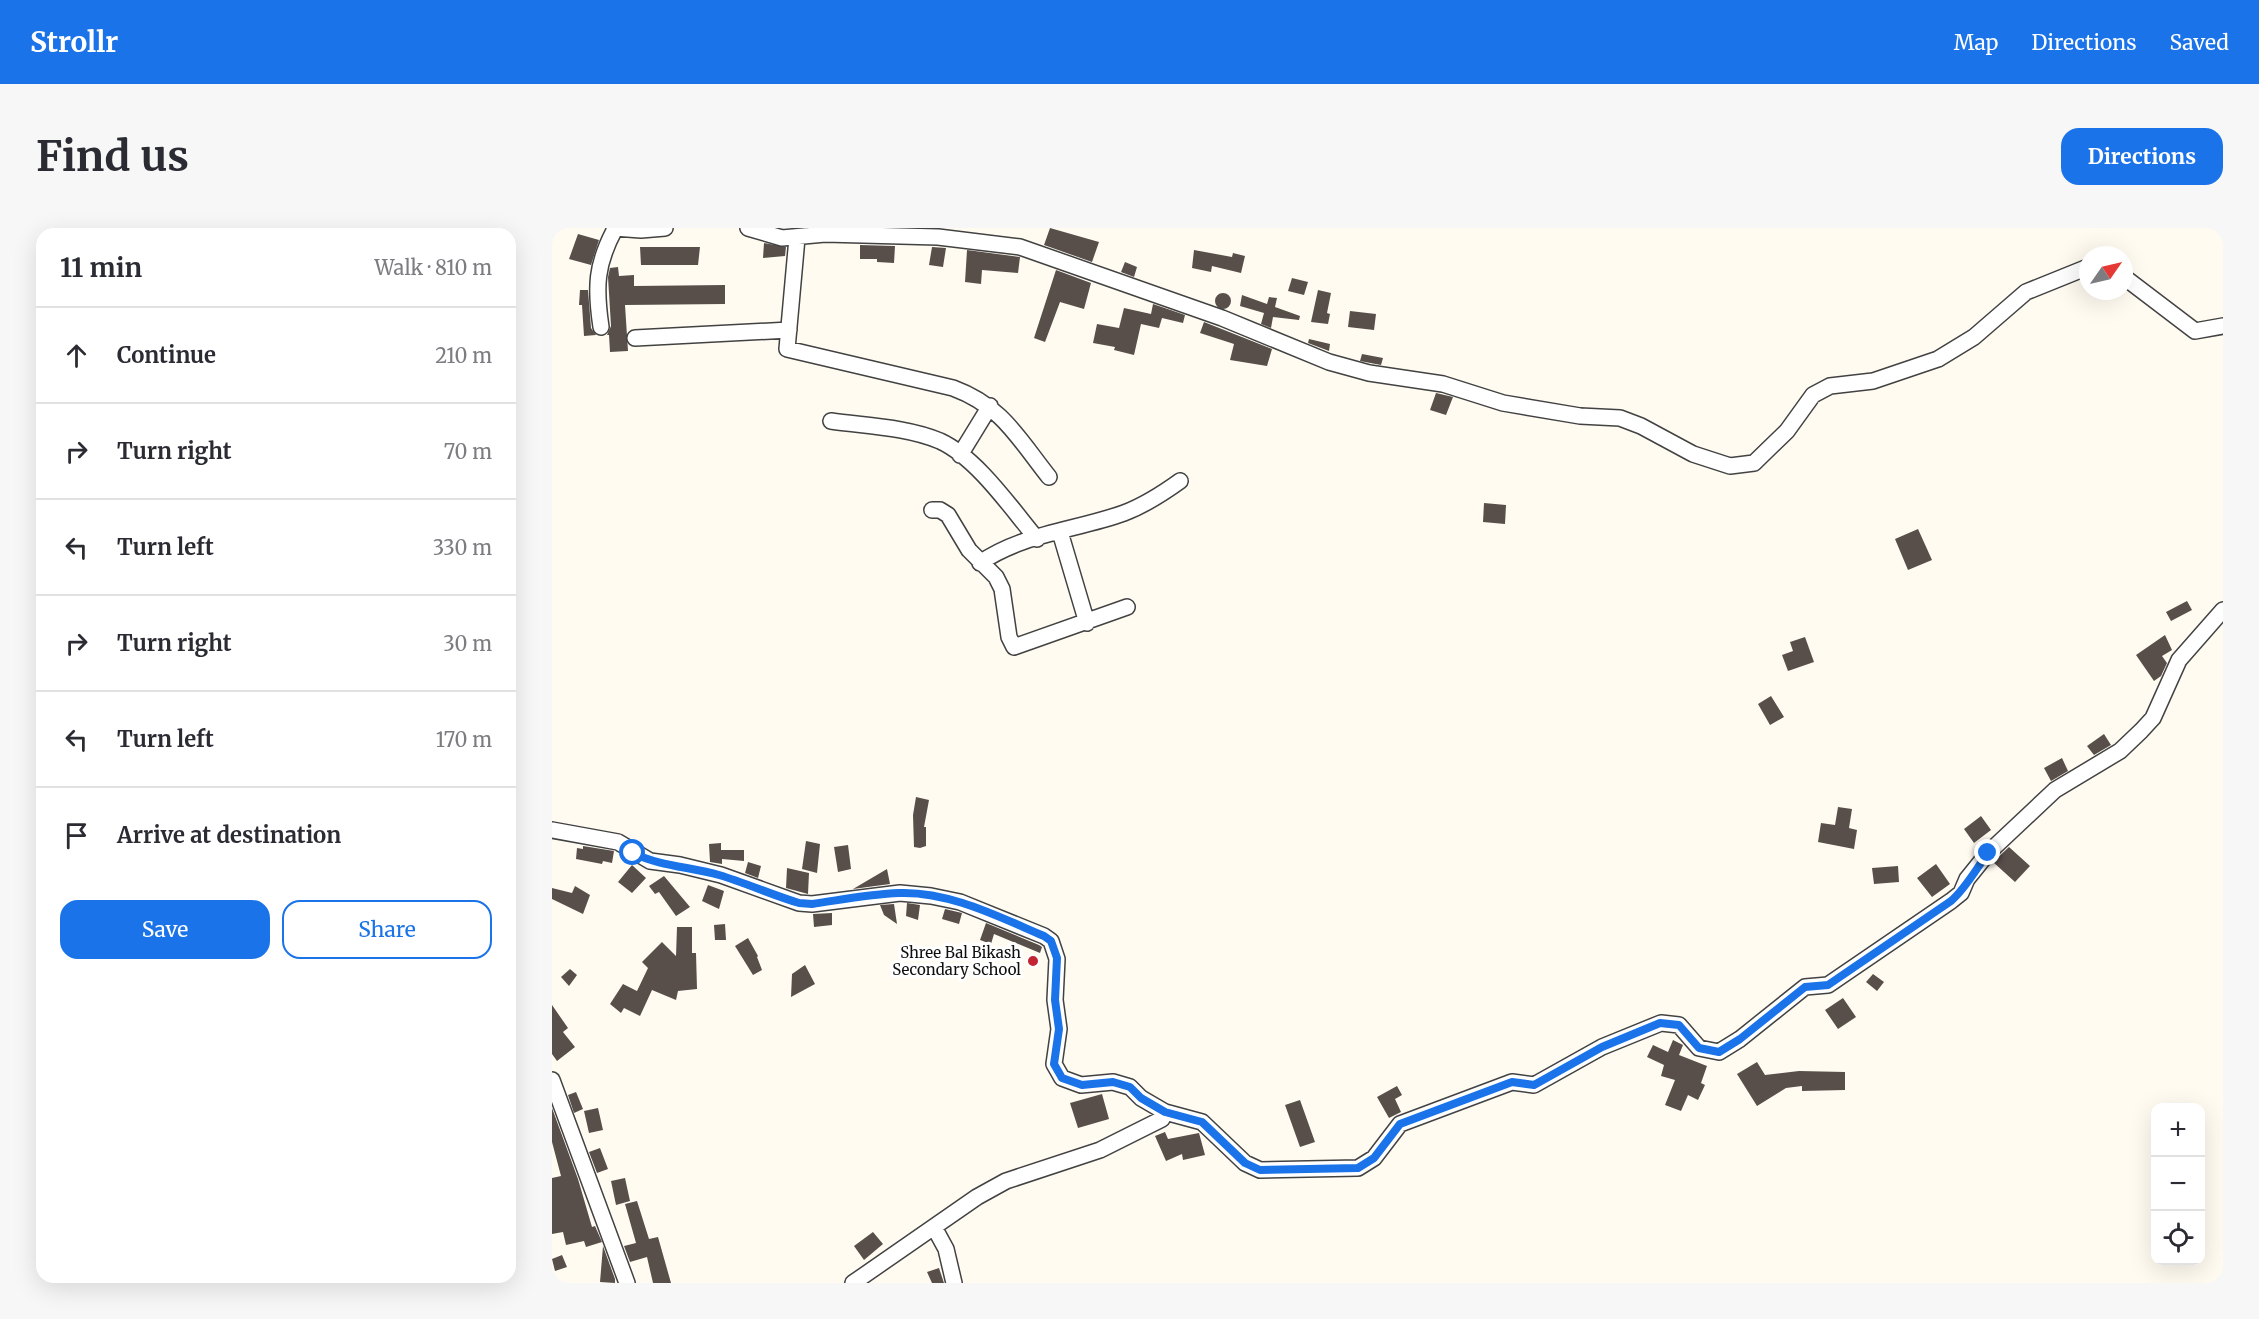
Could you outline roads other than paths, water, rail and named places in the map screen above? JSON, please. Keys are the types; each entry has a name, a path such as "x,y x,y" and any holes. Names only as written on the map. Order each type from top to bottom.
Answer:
{"street":[{"path":"601,327 597,303 598,271 604,249 615,228 665,228"},
{"path":"748,228 782,238 797,238 820,231 938,237 1020,247 1222,318 1329,362 1369,373 1443,384 1503,403 1580,416 1620,418 1641,426 1693,454 1730,466 1754,463 1787,431 1813,395 1830,386 1873,381 1938,359 1974,337 2026,292 2079,271"},
{"path":"797,238 787,349 953,388 974,396 996,410 1049,477"},
{"path":"2133,284 2195,331 2223,326"},
{"path":"635,338 789,330"},
{"path":"960,455 990,406"},
{"path":"831,420 920,435 941,442 978,471 1037,538"},
{"path":"980,562 999,550 1149,502 1180,481"},
{"path":"932,510 940,510 948,515 980,562 996,577 1002,589 1009,637 1014,647 1127,607"},
{"path":"1060,532 1087,622"},
{"path":"552,830 618,842 650,861 680,865 721,875 799,903 812,904 900,893 931,896 960,902 1044,936 1051,941 1057,958 1055,1000 1059,1029 1054,1064 1062,1078 1082,1085 1122,1084 1165,1112 1202,1122 1245,1163 1260,1170 1358,1168 1374,1158 1400,1124 1512,1082 1534,1085 1602,1047 1660,1023 1679,1025 1699,1048 1719,1052 1740,1039 1805,987 1828,985 1956,897 1988,853 2055,790 2120,751 2153,718 2180,660 2223,610"},
{"path":"552,1080 627,1283"},
{"path":"853,1283 1006,1181 1100,1150 1162,1119 1165,1112"},
{"path":"934,1227 946,1249 954,1283"}],"place":[{"name":"Shree Bal Bikash Secondary School","path":"1033,961"}]}
